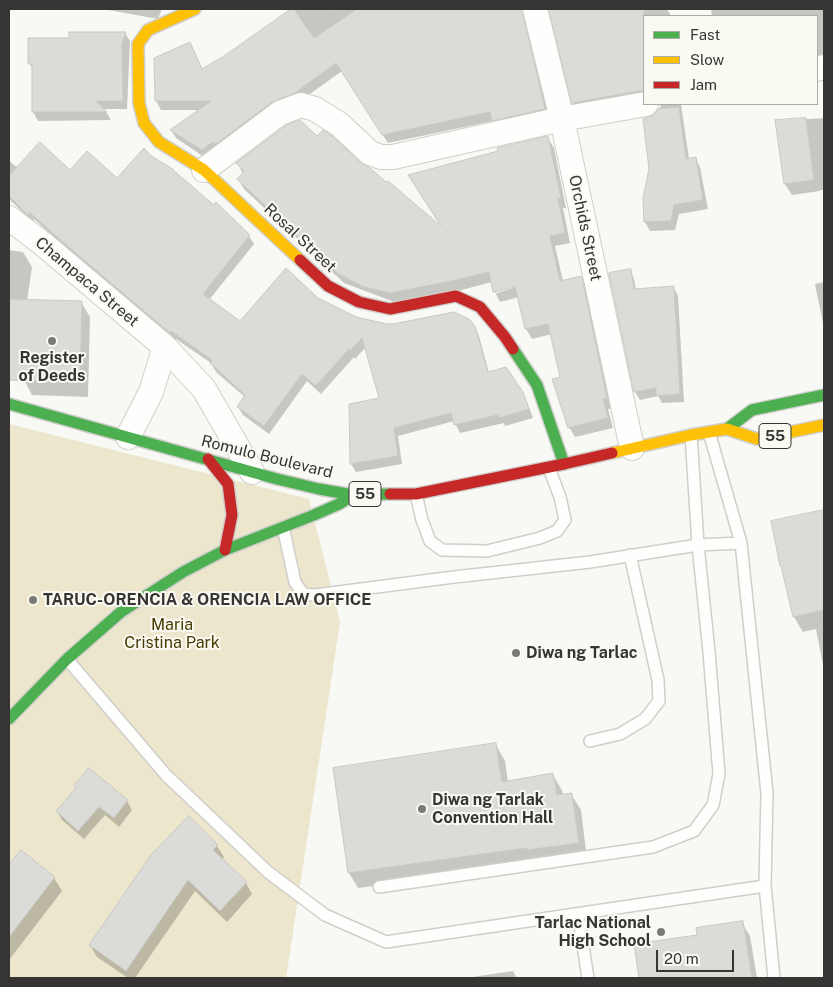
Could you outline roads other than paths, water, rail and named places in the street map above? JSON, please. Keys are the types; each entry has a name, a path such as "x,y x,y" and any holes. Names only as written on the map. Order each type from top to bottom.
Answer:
{"main road":[{"name":"Rosal Street","path":"195,9 148,30 138,44 139,103 144,123 159,142 204,170 328,286 359,302 390,309 456,296 480,307 505,337 537,385 564,464"},
{"name":"Romulo Boulevard","path":"9,404 252,472 319,489 353,495 416,494 564,464 691,435 727,429 752,410 824,395"},
{"name":"Romulo Boulevard","path":"727,429 757,439 824,424"},
{"path":"208,459 228,484 232,515 225,550"},
{"path":"9,719 67,659 121,612 183,572 225,550 314,515 339,504 353,495"}],"street":[{"name":"Orchids Street","path":"535,9 562,119 632,448"},
{"path":"204,170 280,113 301,105 314,109 339,124 370,153 381,157 393,157 562,119 643,105"},
{"name":"Champaca Street","path":"9,218 43,244 165,347 204,389 252,472"},
{"path":"128,437 151,392 165,347"}],"lane":[{"path":"709,432 741,543 767,793 765,886 774,978"},
{"path":"379,887 653,847 694,831 713,805 719,774 698,545 691,435"},
{"path":"416,494 422,520 430,541 442,550 487,551 540,538 557,531 565,520 560,497 548,467"},
{"path":"283,527 295,582 304,594 315,595 590,562 698,545 741,543"},
{"path":"590,741 620,734 645,719 659,701 658,680 630,555"},
{"path":"67,659 166,775 268,872 325,915 386,942 765,886"},
{"path":"578,914 588,978"}],"place":[{"name":"Register of Deeds","path":"52,341"},
{"name":"TARUC-ORENCIA & ORENCIA LAW OFFICE","path":"33,600"},
{"name":"Diwa ng Tarlac","path":"516,653"},
{"name":"Diwa ng Tarlak Convention Hall","path":"422,809"},
{"name":"Tarlac National High School","path":"661,932"}],"park label":[{"name":"Maria Cristina Park","path":"172,634"}]}
